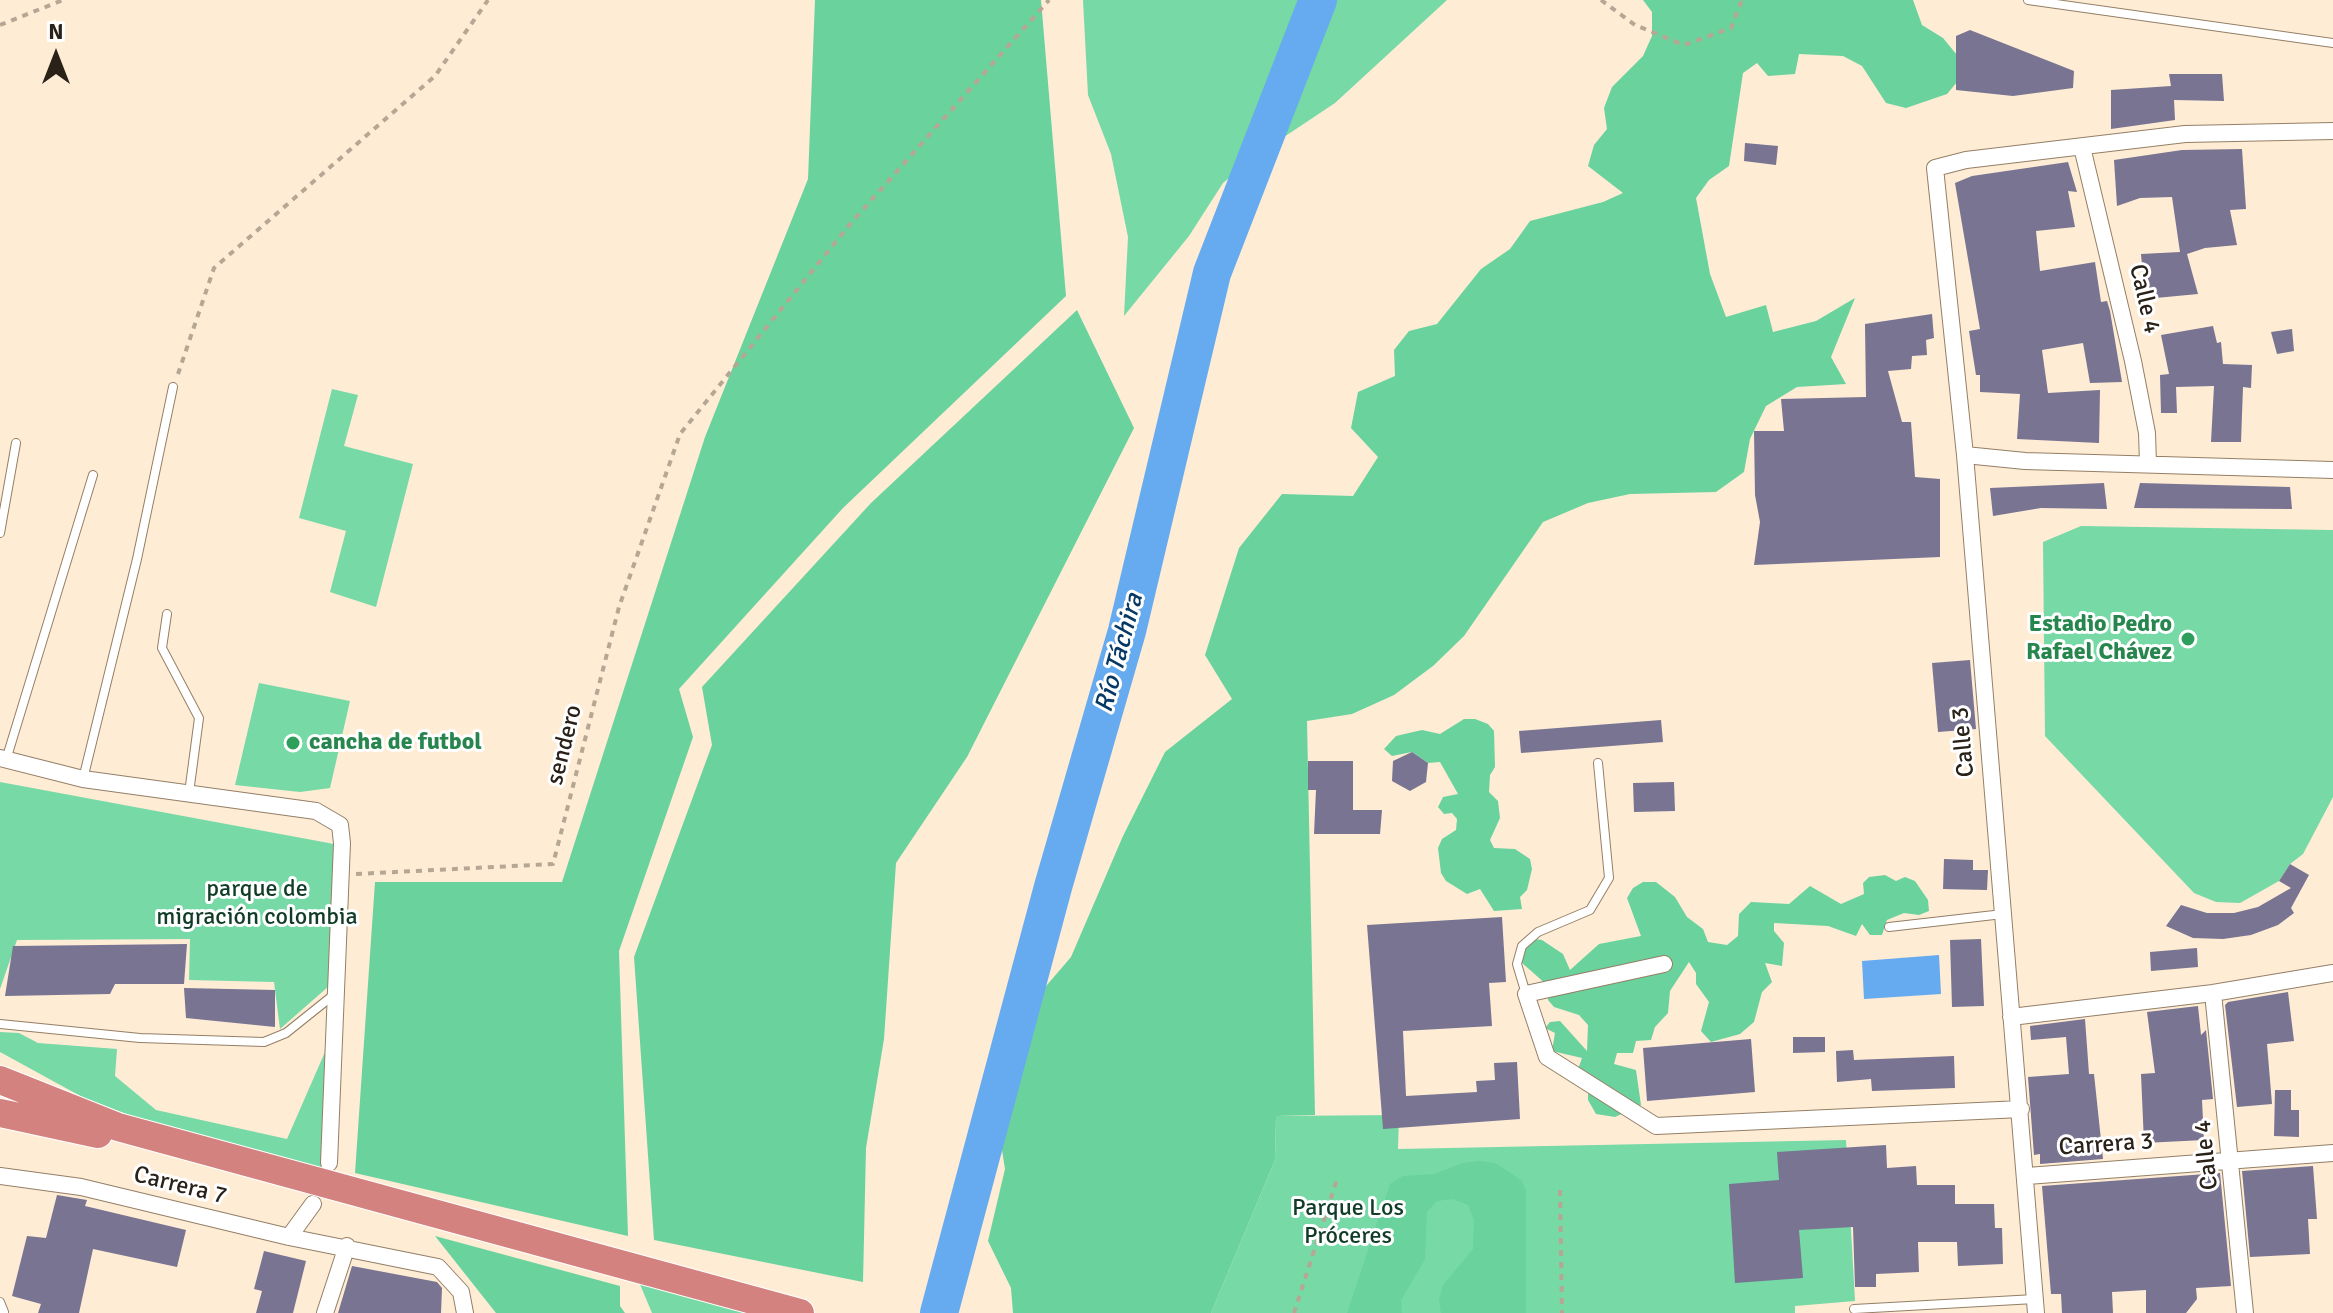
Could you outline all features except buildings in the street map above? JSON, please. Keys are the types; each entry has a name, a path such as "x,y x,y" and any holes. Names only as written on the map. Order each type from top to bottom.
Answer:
{"highway":[{"path":"0,1080 71,1111 166,1140 800,1313"},
{"path":"0,1113 78,1132 166,1140"}],"street":[{"path":"2082,147 2185,134 2333,131"},
{"name":"Calle 3","path":"2036,1306 1965,455 1935,168 1966,160 2082,147"},
{"name":"Calle 4","path":"2082,147 2133,361 2147,433 2148,464"},
{"path":"1965,455 2333,470"},
{"path":"3,759 83,779 316,811 340,825 341,875 329,1163"},
{"path":"1664,964 1526,994 1547,1057 1656,1126 2021,1109"},
{"path":"2011,1017 2213,993 2333,973"},
{"name":"Calle 4","path":"2213,993 2245,1313"},
{"name":"Carrera 3","path":"2027,1176 2333,1153"},
{"name":"Carrera 7","path":"0,1176 81,1187 289,1237 347,1246 438,1267 461,1292 465,1313"},
{"path":"289,1237 313,1204"},
{"path":"325,1313 347,1246"}],"lane":[{"path":"2028,0 2333,43"},
{"path":"83,779 137,559 173,387"},
{"path":"0,533 16,443"},
{"path":"3,759 93,475"},
{"path":"167,614 162,648 199,718 189,793"},
{"path":"1526,994 1517,964 1522,946 1538,932 1590,910 1609,878 1598,763"},
{"path":"1889,927 2003,914"},
{"path":"0,1024 140,1038 264,1042 286,1033 336,993"},
{"path":"0,1302 4,1312"},
{"path":"1854,1309 2001,1302 2036,1306"},
{"path":"2001,1302 2002,1313"}],"path":[{"path":"0,25 63,0"},
{"path":"173,387 214,268 435,76 488,0"},
{"name":"sendero","path":"341,875 553,864 619,607 680,434 851,223 1049,0"},
{"path":"1601,0 1635,25 1684,45 1731,28 1742,0"},
{"path":"1294,1313 1338,1176"},
{"path":"1560,1190 1562,1313"}],"green space":[{"path":"815,0 1041,0 1066,296 843,508 679,689 693,737 619,951 628,1236 355,1173 375,882 562,882 705,437 808,179"},
{"path":"1083,0 1447,0 1335,103 1257,155 1223,183 1189,236 1124,316 1128,237 1111,154 1088,95"},
{"path":"1643,0 1913,0 1922,25 1943,38 1957,55 1962,76 1947,94 1906,108 1886,103 1862,66 1843,56 1799,54 1795,74 1768,76 1757,63 1743,73 1729,166 1709,180 1696,198 1710,274 1726,317 1766,305 1773,332 1816,321 1855,298 1831,357 1846,384 1797,387 1766,406 1750,439 1744,472 1716,492 1630,494 1588,503 1543,522 1464,636 1433,666 1394,695 1352,714 1307,721 1315,1115 1276,1116 1275,1160 1211,1313 1013,1313 1011,1288 988,1241 1005,1169 992,1087 1005,1034 1071,957 1123,836 1165,752 1232,699 1205,655 1239,548 1282,494 1353,496 1378,457 1351,428 1358,392 1395,376 1394,350 1409,331 1437,324 1481,269 1510,249 1530,221 1603,202 1623,193 1588,166 1594,145 1607,129 1604,108 1612,87 1643,56 1652,36 1652,12"},
{"path":"1077,310 1134,428 967,757 896,863 884,1039 866,1148 863,1282 654,1240 634,957 712,745 702,687 871,503"},
{"path":"332,389 358,395 344,446 413,464 376,607 330,592 346,531 299,518"},
{"name":"Estadio Pedro Rafael Chávez","path":"2081,526 2333,530 2333,797 2303,854 2290,864 2279,881 2240,903 2216,902 2194,893 2045,736 2043,542"},
{"name":"cancha de futbol","path":"259,683 350,701 330,788 300,792 235,785"},
{"path":"1464,719 1488,724 1494,731 1495,767 1490,775 1489,792 1498,801 1500,818 1490,840 1494,848 1515,849 1530,859 1532,869 1527,890 1520,897 1522,909 1494,911 1480,889 1467,894 1446,881 1441,873 1438,848 1442,839 1456,830 1457,819 1452,813 1444,814 1438,807 1443,797 1458,794 1440,762 1428,763 1412,752 1392,756 1384,749 1396,736 1422,730 1440,734"},
{"name":"parque de migración colombia","path":"0,782 334,844 329,986 280,1029 274,982 189,980 190,939 17,940 0,989"},
{"path":"1885,875 1896,881 1905,877 1915,881 1928,900 1929,911 1919,915 1904,913 1887,920 1882,935 1870,935 1862,924 1856,936 1828,926 1774,923 1774,931 1784,943 1782,966 1765,963 1772,982 1762,992 1754,1022 1740,1034 1711,1042 1701,1031 1709,1002 1696,984 1696,973 1689,962 1670,991 1668,1013 1655,1027 1651,1040 1636,1041 1633,1053 1617,1053 1614,1064 1636,1070 1641,1105 1615,1117 1596,1114 1588,1100 1588,1089 1576,1075 1582,1058 1552,1051 1555,1033 1545,1028 1550,1022 1560,1021 1587,1051 1588,1025 1579,1015 1554,1007 1548,1000 1547,985 1521,962 1527,938 1542,940 1563,954 1570,970 1599,944 1641,936 1627,898 1633,888 1643,882 1656,882 1675,897 1687,917 1703,929 1708,942 1727,945 1738,936 1739,914 1751,902 1789,904 1810,886 1841,904 1864,894 1863,883 1869,877"},
{"path":"0,1032 19,1033 38,1043 117,1049 115,1076 156,1110 287,1139 325,1052 323,1168 190,1138 84,1098 0,1052"},
{"name":"Parque Los Próceres","path":"1399,1115 1398,1149 1846,1140 1855,1301 1795,1306 1795,1313 1211,1313 1275,1160 1276,1116"},
{"path":"1463,1163 1495,1163 1522,1181 1526,1191 1526,1313 1441,1313 1439,1300 1443,1285 1473,1249 1474,1220 1468,1205 1452,1199 1437,1201 1427,1212 1425,1259 1401,1300 1402,1313 1347,1313 1390,1184 1403,1176 1434,1174"},
{"path":"435,1236 620,1286 620,1306 625,1313 496,1313"},
{"path":"636,1275 774,1313 652,1313"}],"water":[{"path":"1939,955 1941,994 1864,999 1862,961"}],"waterway":[{"name":"Río Táchira","path":"939,1313 1053,887 1127,631 1212,273 1318,0"}],"place":[{"name":"Estadio Pedro Rafael Chávez","path":"2188,639"},
{"name":"cancha de futbol","path":"293,743"}]}
